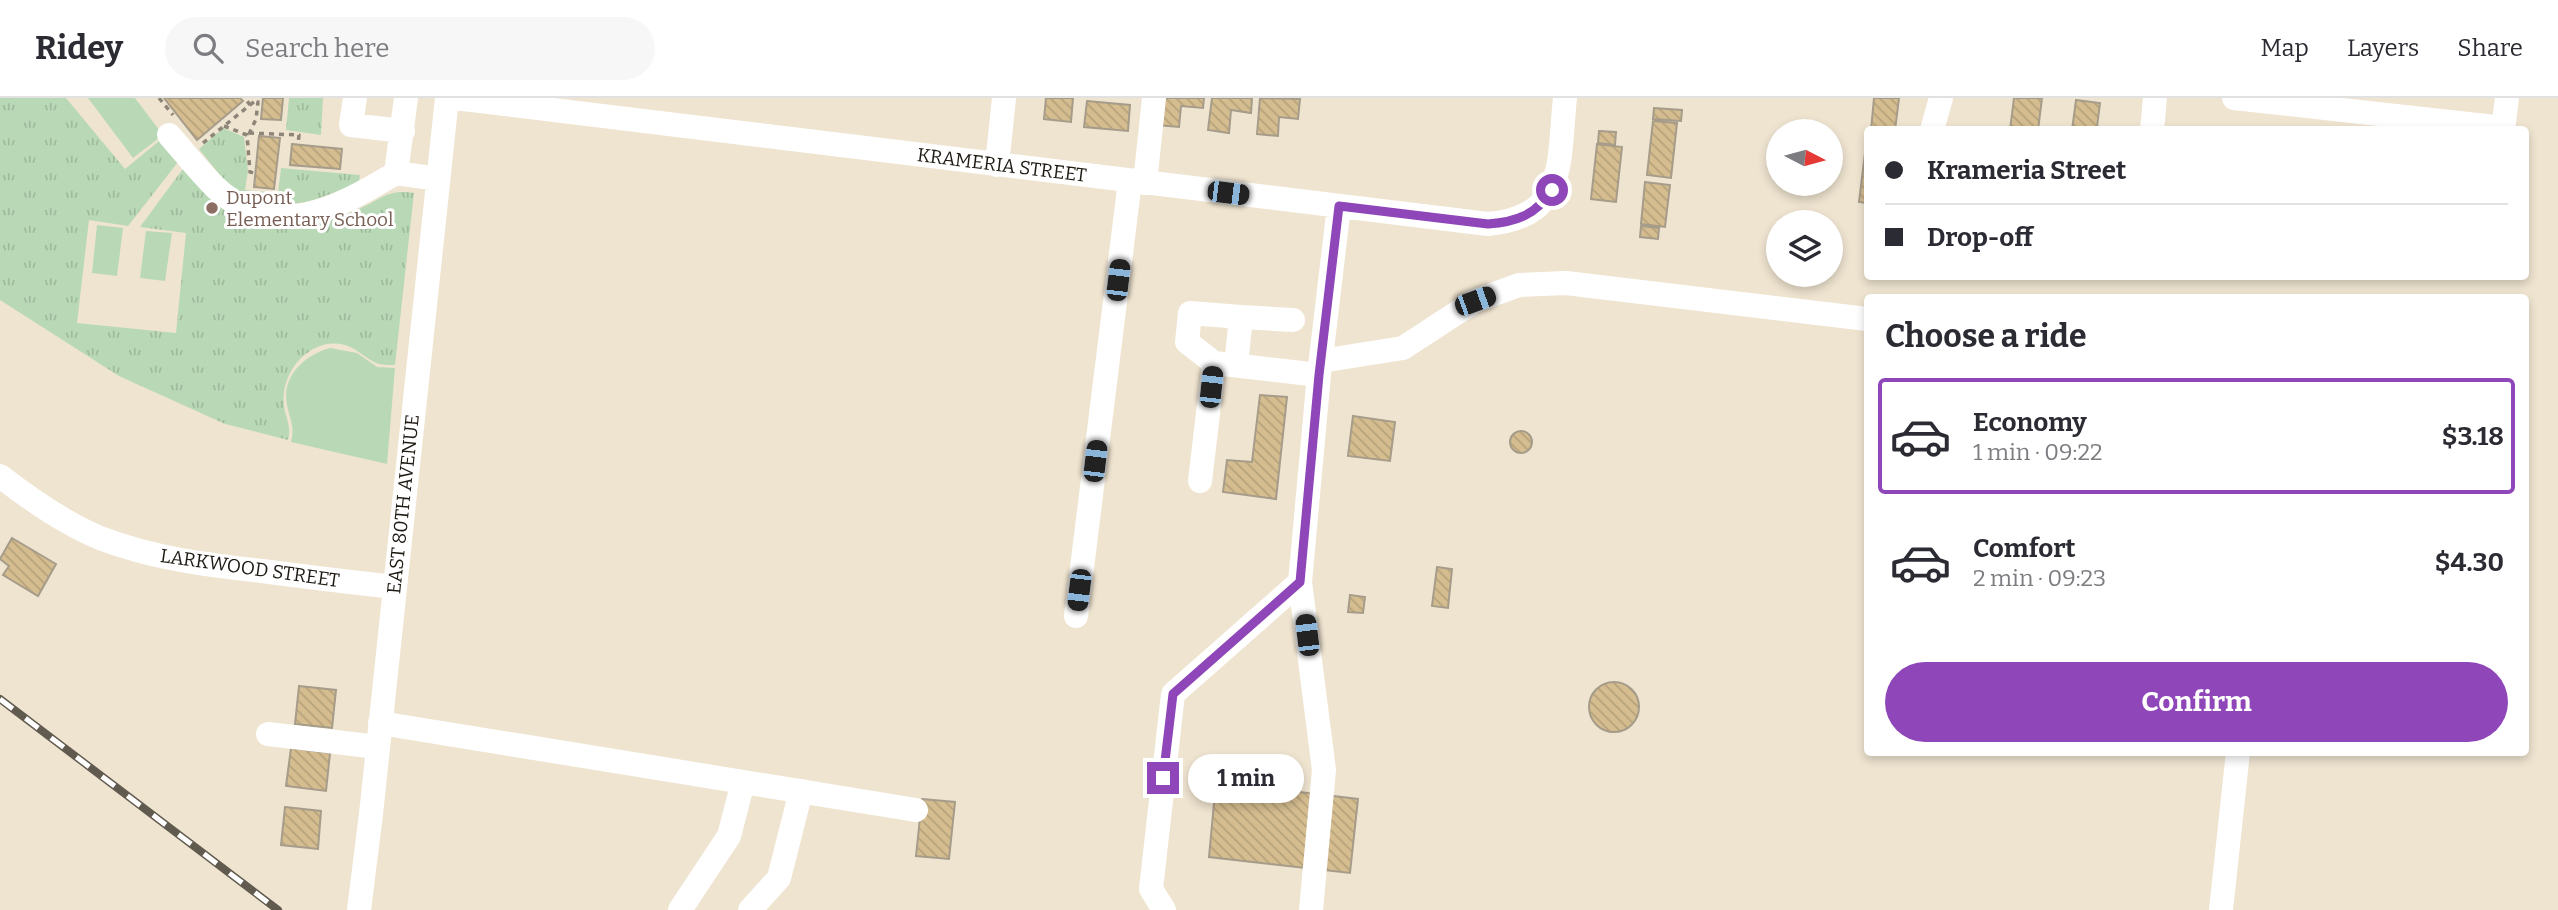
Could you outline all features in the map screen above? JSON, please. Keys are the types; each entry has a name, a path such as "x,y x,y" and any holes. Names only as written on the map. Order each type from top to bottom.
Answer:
{"street":[{"path":"355,98 351,125 403,131"},
{"path":"396,173 406,98"},
{"name":"EAST 80TH AVENUE","path":"359,910 447,98"},
{"name":"KRAMERIA STREET","path":"455,98 1488,224 1521,218 1543,203 1552,190 1557,172 1565,98"},
{"path":"997,165 1004,98"},
{"path":"1076,616 1137,182 1154,98"},
{"path":"1933,126 1941,98"},
{"path":"2152,126 2155,98"},
{"path":"2234,98 2477,126"},
{"path":"2503,126 2507,98"},
{"path":"175,130 217,188 256,214 294,218 349,201 396,173 438,179"},
{"path":"1311,910 1324,770 1300,582 1320,368 1339,206"},
{"path":"1293,320 1190,313 1187,342 1225,364 1320,368 1403,348 1475,301 1519,285 1566,283 1864,320"},
{"path":"1200,481 1225,364 1241,317"},
{"name":"LARKWOOD STREET","path":"0,476 61,519 98,537 147,554 198,564 394,587"},
{"path":"1164,910 1151,889 1173,694 1300,582"},
{"path":"268,734 379,735 743,782 916,810"},
{"path":"2221,910 2238,756"},
{"path":"680,910 729,836 743,782"},
{"path":"750,910 779,878 802,791"}],"path":[{"path":"159,98 175,130"},
{"path":"245,98 250,105"},
{"path":"198,147 258,101"},
{"path":"255,173 250,172 248,134 256,119 258,101"},
{"path":"224,126 248,134 299,135 298,144"}],"green space":[{"path":"0,98 66,98 125,169 164,137 182,157 128,226 89,220 77,323 176,333 186,233 140,227 188,162 225,209 240,220 273,229 308,226 343,216 397,192 414,193 395,365 379,364 345,345 323,345 304,355 286,382 284,406 289,428 288,440 225,424 119,376 0,300"},
{"path":"88,98 135,98 163,135 133,158"},
{"path":"289,98 323,98 321,135 286,130"},
{"path":"223,128 244,137 248,171 245,190 278,193 281,168 360,175 359,182 309,201 275,205 258,202 242,195 227,183 199,149"},
{"path":"97,225 123,228 117,276 92,273"},
{"path":"146,231 172,233 165,281 140,278"},
{"path":"330,348 357,353 377,367 395,368 387,464 291,442 292,427 286,395 291,376 304,361"}],"building":[{"path":"164,98 240,98 243,101 197,140"},
{"path":"263,98 283,98 281,120 261,119"},
{"path":"1046,98 1073,98 1071,122 1044,119"},
{"path":"1160,98 1204,98 1203,108 1181,106 1179,127 1157,125"},
{"path":"1212,98 1252,98 1251,113 1231,110 1229,133 1208,130"},
{"path":"1260,98 1300,99 1298,119 1279,117 1278,136 1257,134"},
{"path":"1874,98 1899,98 1896,126 1871,126"},
{"path":"2014,98 2042,98 2038,126 2010,126"},
{"path":"2076,100 2100,103 2097,126 2073,126"},
{"path":"1087,101 1130,105 1128,131 1084,127"},
{"path":"1654,108 1682,110 1681,121 1653,119"},
{"path":"1653,121 1677,123 1671,178 1647,175"},
{"path":"1599,131 1616,132 1615,145 1598,143"},
{"path":"259,136 280,138 274,189 254,187"},
{"path":"292,144 342,149 340,169 290,165"},
{"path":"1597,144 1622,147 1616,202 1591,199"},
{"path":"1864,161 1864,203 1859,202"},
{"path":"1645,182 1670,185 1665,227 1641,224"},
{"path":"1641,226 1659,228 1658,239 1640,237"},
{"path":"1260,395 1287,397 1276,499 1223,492 1227,460 1252,462"},
{"path":"1353,416 1395,422 1390,461 1348,456"},
{"path":"1521,431 1529,434 1532,442 1529,450 1521,453 1513,450 1510,442 1513,434"},
{"path":"12,538 56,564 38,596 3,575 9,566 0,559"},
{"path":"1437,567 1452,569 1448,608 1432,606"},
{"path":"1350,595 1365,597 1363,613 1348,612"},
{"path":"1614,682 1632,689 1639,707 1632,725 1614,732 1596,725 1589,707 1596,689"},
{"path":"299,686 336,690 332,728 295,724"},
{"path":"291,748 330,753 326,791 286,786"},
{"path":"1216,782 1358,799 1350,873 1209,857"},
{"path":"922,799 955,802 949,859 916,856"},
{"path":"285,807 321,811 318,849 281,845"}],"railway":[{"path":"0,699 278,910"}],"place":[{"name":"Dupont Elementary School","path":"212,208"}],"route":[{"path":"1163,778 1173,694 1300,582 1319,375 1339,206 1488,224 1521,218 1543,203 1552,190"}]}
